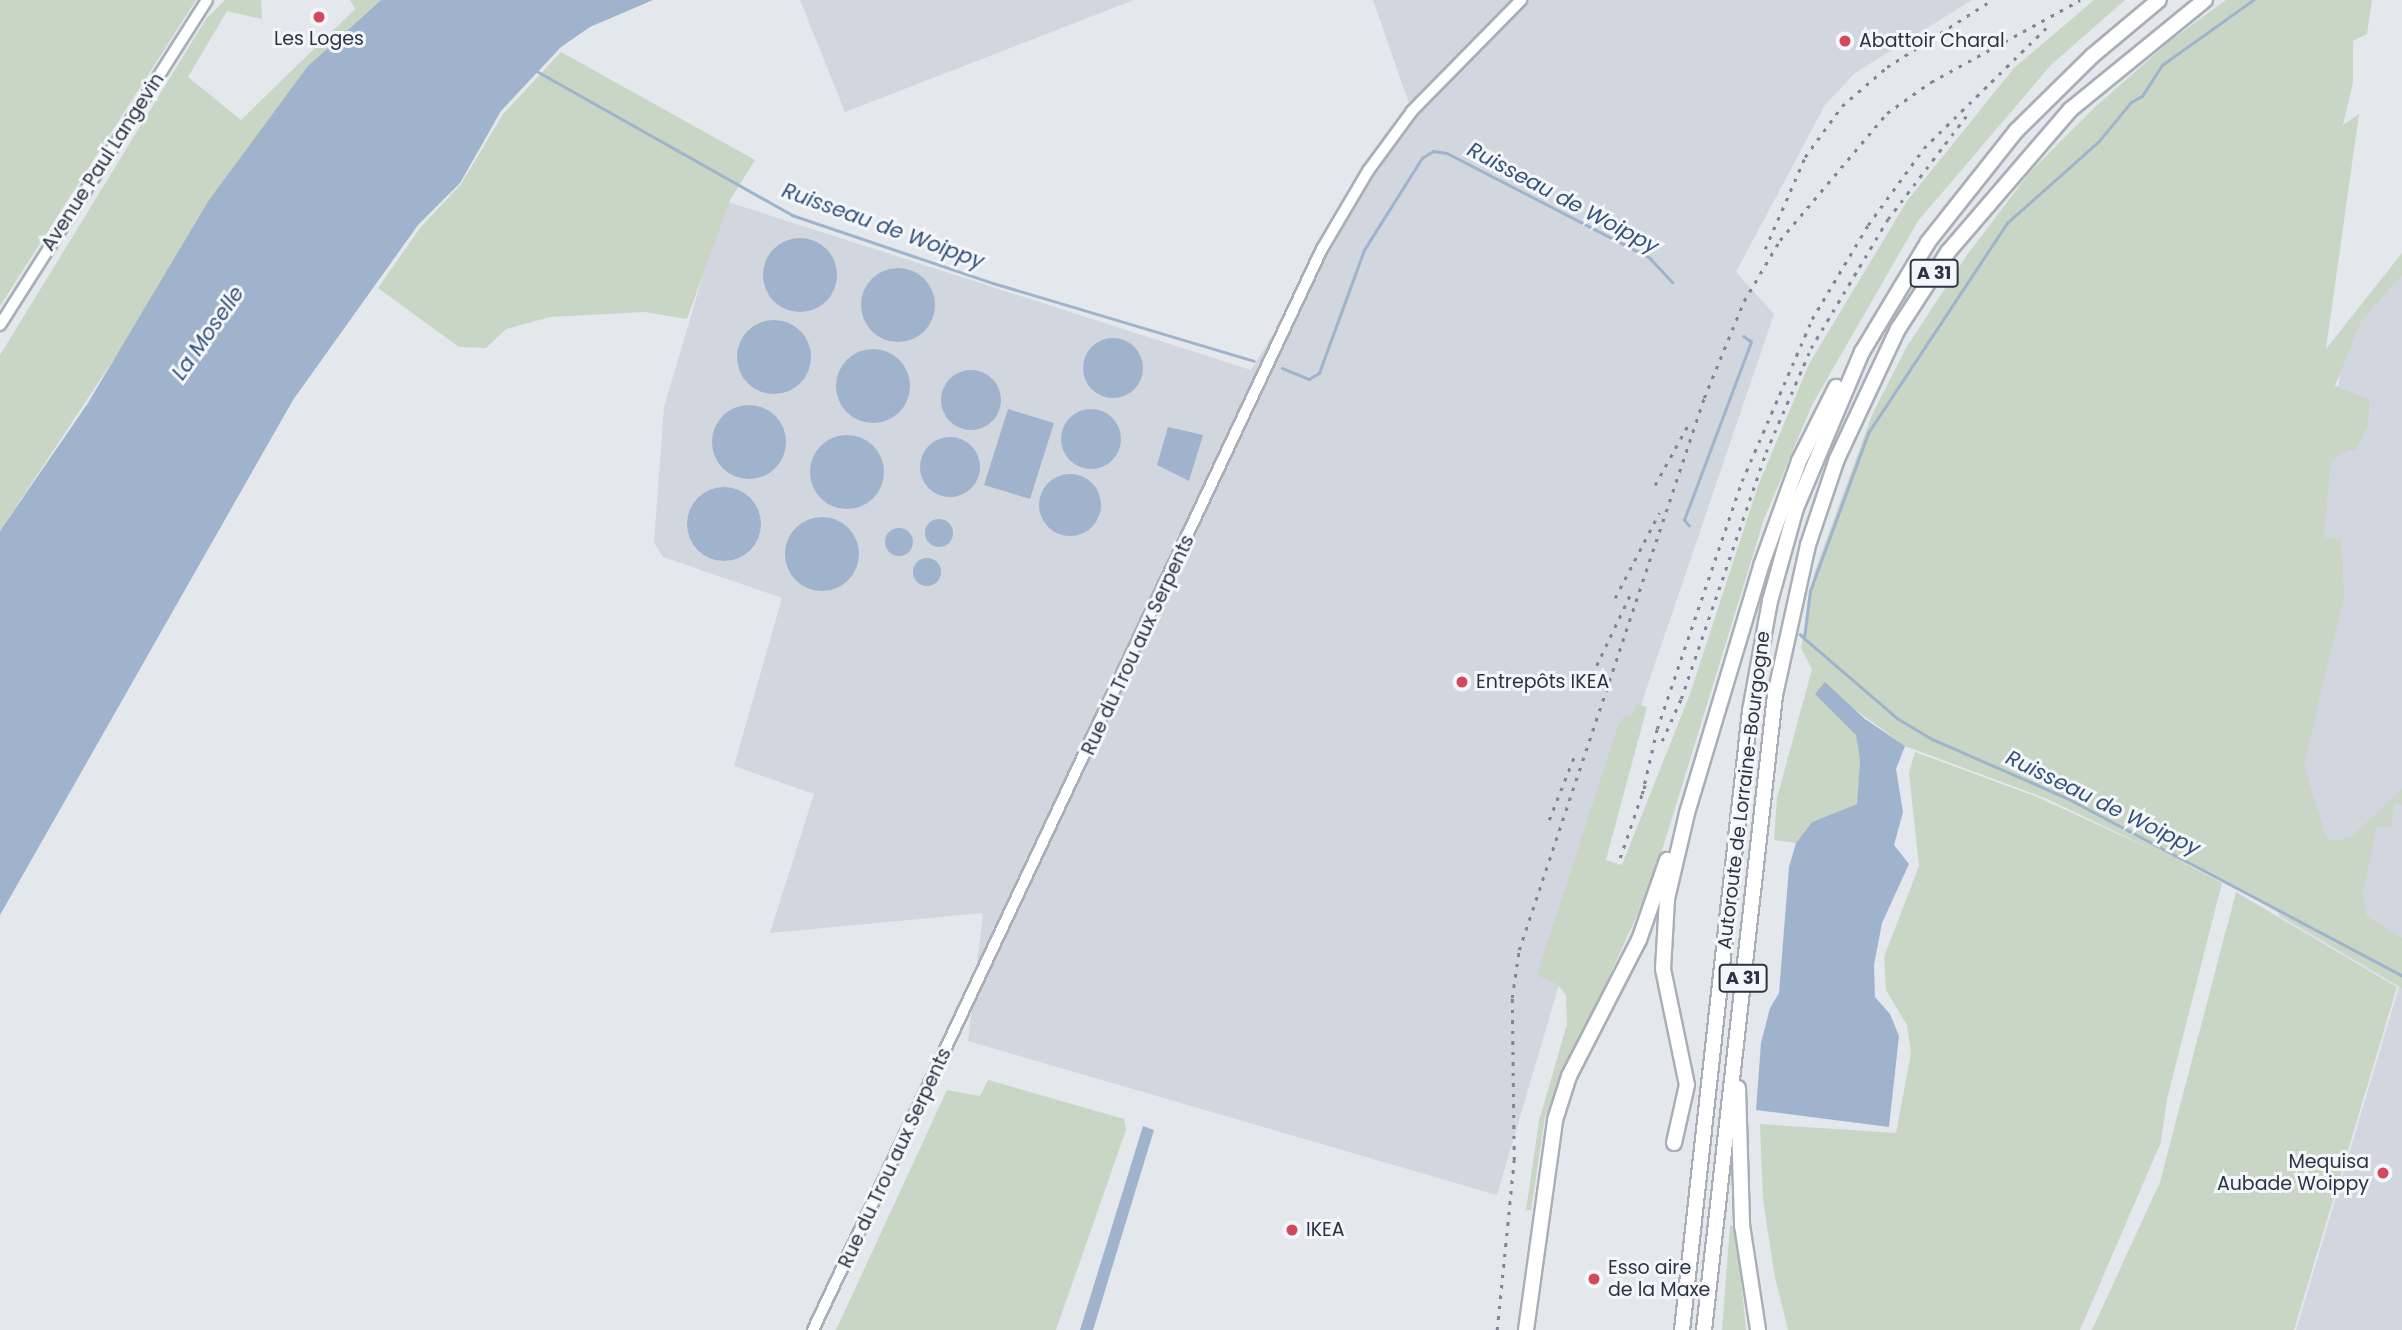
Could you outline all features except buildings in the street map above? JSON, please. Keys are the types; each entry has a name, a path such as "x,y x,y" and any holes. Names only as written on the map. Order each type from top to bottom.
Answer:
{"highway":[{"name":"Autoroute de Lorraine-Bourgogne","path":"1682,1330 1759,652 1796,508 1862,352 1928,242 1985,167 2053,93 2159,0"},
{"name":"Autoroute de Lorraine-Bourgogne","path":"1704,1330 1765,771 1786,627 1808,545 1864,393 1898,329 1948,252 2022,161 2070,110 2205,0"},
{"path":"1674,1143 1687,1085 1662,957 1667,899 1687,813 1761,566 1799,461 1842,376 1862,352"},
{"path":"1527,1330 1555,1120 1569,1076 1639,940 1687,813"},
{"path":"1732,1075 1740,1090 1742,1225 1758,1330"}],"street":[{"name":"Avenue Paul Langevin","path":"0,324 207,0"},
{"name":"Rue du Trou aux Serpents","path":"814,1330 1322,249 1368,171 1412,111 1521,0"}],"shaded area":[{"path":"800,0 1134,0 845,112"},
{"path":"1373,0 1972,0 1855,73 1825,105 1736,272 1774,314 1645,693 1497,1195 968,1041 983,913 770,933 814,794 734,766 782,598 663,557 654,543 664,407 725,201 1251,370 1412,112"},
{"path":"2402,255 2402,1330 2296,1330 2399,987 2279,916 2325,633 2323,486 2345,342"}],"green space":[{"path":"0,0 196,0 0,306"},
{"path":"225,0 261,0 262,19 227,11 188,77 241,120 355,9 350,0 381,0 308,66 0,531 0,355 206,19"},
{"path":"2094,0 2125,0 2051,65 1918,221 1812,405 1764,519 1653,880 1545,1117 1531,1210 1526,1210 1539,1121 1567,1024 1566,995 1557,984 1537,975 1619,723 1626,715 1631,717 1636,704 1647,707 1606,860 1622,865 1690,694 1758,486 1809,364 1907,201 2014,68"},
{"path":"2226,0 2372,0 2367,34 2353,41 2353,82 2343,125 2359,114 2326,349 2402,253 2402,275 2361,321 2335,386 2370,400 2368,424 2356,451 2349,450 2331,461 2324,537 2341,539 2344,597 2304,765 2326,837 2333,841 2350,838 2402,789 2402,805 2394,804 2391,827 2377,826 2363,893 2367,916 2402,938 2402,988 2226,881 2177,859 2222,883 2167,1099 2161,1142 2080,1330 1788,1330 1775,1278 1763,1200 1760,1124 1896,1133 1911,1053 1907,1025 1886,990 1884,957 1919,866 1909,773 1915,752 2035,796 2164,855 2045,798 1905,746 1846,703 1838,715 1856,734 1860,760 1857,804 1812,822 1796,843 1774,840 1777,798 1812,669 1801,648 1814,574 1872,415 1906,348 1967,255 2030,172 2095,107 2170,41"},
{"path":"561,52 755,160 730,200 687,319 645,312 550,317 506,329 486,348 459,347 378,288 420,228 461,184 503,114"},
{"path":"2236,892 2397,987 2294,1330 2092,1330 2160,1182"},
{"path":"988,1080 1124,1119 1126,1130 1056,1330 836,1330 947,1090 980,1096"},
{"path":"1730,1225 1736,1227 1746,1330 1722,1330"}],"water":[{"name":"La Moselle","path":"381,0 653,0 590,27 561,47 501,111 460,183 418,225 293,400 0,915 0,531 88,403 209,200 308,66"},
{"path":"800,238 814,241 826,249 834,261 837,275 834,289 826,301 814,309 800,312 786,309 774,301 766,289 763,275 766,261 774,249 786,241"},
{"path":"898,268 912,271 924,279 932,291 935,305 932,319 924,331 912,339 898,342 884,339 872,331 864,319 861,305 864,291 872,279 884,271"},
{"path":"774,320 788,323 800,331 808,343 811,357 808,371 800,383 788,391 774,394 760,391 748,383 740,371 737,357 740,343 748,331 760,323"},
{"path":"1113,338 1130,343 1138,351 1143,368 1138,385 1130,393 1113,398 1096,393 1088,385 1083,368 1088,351 1096,343"},
{"path":"873,349 894,355 904,365 910,386 904,407 894,417 873,423 852,417 842,407 836,386 842,365 852,355"},
{"path":"971,370 988,375 996,383 1001,400 996,417 988,425 971,430 954,425 946,417 941,400 946,383 954,375"},
{"path":"749,405 763,408 775,416 783,428 786,442 783,456 775,468 763,476 749,479 735,476 723,468 715,456 712,442 715,428 723,416 735,408"},
{"path":"1008,409 1054,423 1030,499 984,485"},
{"path":"1085,409 1097,409 1116,422 1121,439 1119,451 1108,464 1097,469 1085,469 1066,456 1061,445 1061,433 1074,414"},
{"path":"1168,427 1203,435 1189,481 1157,465"},
{"path":"847,435 861,438 873,446 881,458 884,472 881,486 873,498 861,506 847,509 833,506 821,498 813,486 810,472 813,458 821,446 833,438"},
{"path":"944,437 956,437 972,445 978,455 978,479 972,489 956,497 944,497 928,489 920,473 920,461 928,445"},
{"path":"1070,474 1092,483 1101,505 1092,527 1070,536 1048,527 1039,505 1048,483"},
{"path":"724,487 738,490 750,498 758,510 761,524 758,538 750,550 738,558 724,561 710,558 698,550 690,538 687,524 690,510 698,498 710,490"},
{"path":"822,517 843,523 853,533 859,554 853,575 843,585 822,591 801,585 791,575 785,554 791,533 801,523"},
{"path":"939,519 949,523 953,533 949,543 939,547 929,543 925,533 929,523"},
{"path":"899,528 909,532 913,542 909,552 899,556 889,552 885,542 889,532"},
{"path":"927,558 937,562 941,572 937,582 927,586 917,582 913,572 917,562"},
{"path":"1825,682 1865,719 1905,746 1896,769 1903,812 1894,845 1909,864 1882,923 1874,965 1875,997 1890,1014 1899,1036 1889,1127 1756,1110 1761,1043 1770,1008 1779,993 1789,867 1796,843 1812,822 1857,804 1860,760 1856,735 1815,694"},
{"path":"1143,1126 1154,1130 1093,1330 1080,1330"}],"waterway":[{"path":"1800,634 1804,638 1810,591 1868,433 2007,223 2099,141 2131,102 2142,96 2162,65 2253,0"},
{"name":"Ruisseau de Woippy","path":"535,70 792,215 993,283 1254,361"},
{"name":"Ruisseau de Woippy","path":"1282,368 1309,379 1319,373 1364,250 1422,158 1433,151 1447,153 1650,258 1672,282"},
{"name":"Ruisseau de Woippy","path":"1689,526 1684,520 1751,342 1744,337"},
{"name":"Ruisseau de Woippy","path":"1804,638 1897,718 1932,739 2067,798 2402,975"}],"railway":[{"path":"1765,249 1805,157 1842,106 1887,67 1992,0"},
{"path":"1497,1330 1514,1160 1512,998 1519,950 1704,398 1744,301 1780,240 1887,113 1931,82 2080,0"},
{"path":"1642,794 1657,729 1742,481 1812,319 1868,225 1924,148 2051,23"},
{"path":"1662,741 1681,699 1766,452 1811,348 1888,219 1970,111"},
{"path":"1655,485 1688,425"},
{"path":"1615,598 1659,513"},
{"path":"1592,675 1631,593"},
{"path":"1549,820 1574,757"},
{"path":"1620,858 1645,785"}],"place":[{"name":"Les Loges","path":"319,17"},
{"name":"Abattoir Charal","path":"1845,41"},
{"name":"Entrepôts IKEA","path":"1462,682"},
{"name":"Mequisa Aubade Woippy","path":"2383,1173"},
{"name":"IKEA","path":"1292,1230"},
{"name":"Esso aire de la Maxe","path":"1594,1279"}]}
